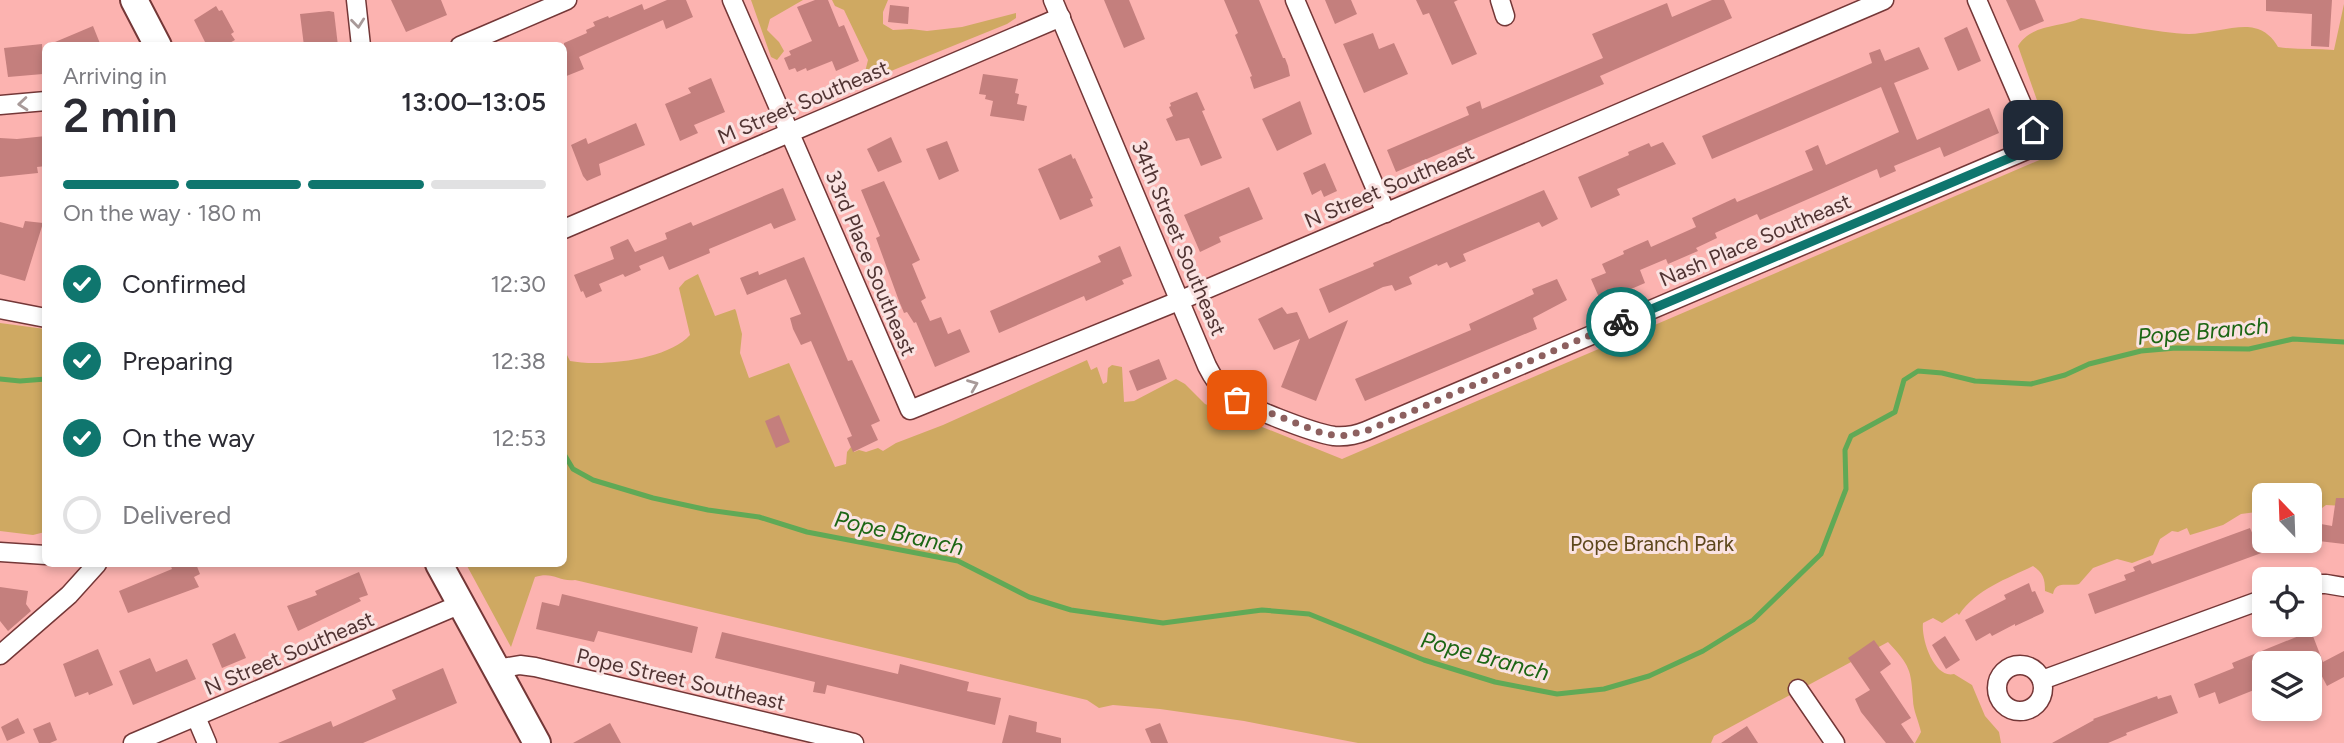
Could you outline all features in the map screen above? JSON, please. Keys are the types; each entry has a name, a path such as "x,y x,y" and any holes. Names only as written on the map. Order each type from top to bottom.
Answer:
{"main road":[{"path":"134,0 156,42"},
{"path":"441,567 537,743"}],"street":[{"path":"356,0 361,42"},
{"path":"469,42 567,0"},
{"name":"33rd Place Southeast","path":"732,0 910,411"},
{"name":"34th Street Southeast","path":"1053,0 1208,366 1225,392 1248,406 1324,434"},
{"path":"1295,0 1386,213"},
{"name":"N Street Southeast","path":"910,411 1181,300 1884,0"},
{"name":"Nash Place Southeast","path":"1324,434 1342,436 1366,431 2024,152 2033,142 2033,130 1977,0"},
{"name":"M Street Southeast","path":"567,228 1061,17"},
{"path":"0,105 42,101"},
{"path":"0,309 42,317"},
{"path":"0,552 42,555"},
{"path":"0,655 69,595 94,567"},
{"path":"2322,584 2344,587"},
{"path":"2042,680 2252,602"},
{"name":"N Street Southeast","path":"134,743 461,604"},
{"name":"Pope Street Southeast","path":"497,669 520,665 535,667 854,743"},
{"path":"1798,689 1835,743"},
{"path":"196,716 207,743"}],"green space":[{"path":"751,0 803,0 770,19 767,30 784,51 777,60 771,57"},
{"path":"832,0 888,0 883,12 883,24 893,30 927,31 962,27 1016,13 1016,18 1007,24 845,88 844,83 865,72 868,60 844,10 835,6"},
{"name":"Pope Branch Park","path":"2344,4 2344,506 2326,505 2322,508 2322,483 2252,483 2252,513 2241,514 2223,525 2190,535 2187,528 2178,532 2172,531 2160,539 2153,555 2132,563 2117,559 2093,568 2079,584 2059,585 2053,594 2045,591 2043,576 2033,566 1983,591 1959,615 1957,613 1942,623 1933,618 1923,623 1924,638 1935,664 1947,674 1954,674 1972,685 1985,716 1999,732 2001,743 1915,743 1921,732 1914,708 1910,674 1901,657 1888,642 1714,736 1711,743 1358,743 1244,721 1160,709 1113,705 1099,708 1087,700 547,575 535,577 511,647 468,567 567,567 567,355 570,361 583,363 616,362 651,356 680,344 690,335 679,288 698,274 715,316 735,309 736,311 742,334 740,353 749,378 789,363 835,467 846,464 847,452 851,447 854,452 878,448 883,451 1087,360 1091,370 1097,367 1103,384 1107,382 1108,368 1112,365 1122,367 1124,402 1134,401 1176,379 1205,404 1342,459 2044,158 2052,143 2018,46 2031,33 2081,18 2189,34 2248,27 2265,33 2278,47 2334,50"},
{"path":"0,323 42,329 42,533 33,535 0,531"}],"building":[{"path":"391,0 441,0 447,15 406,32"},
{"path":"667,0 686,0 693,17 666,29 663,20 579,57 584,69 567,76 566,42 587,33 586,30 595,26 593,22 642,4 644,10"},
{"path":"815,0 828,0 839,27 844,25 859,61 836,71 832,61 807,71 806,68 797,72 795,68 789,70 784,58 791,55 789,51 812,41 797,7"},
{"path":"1104,0 1129,0 1145,39 1124,48"},
{"path":"1224,0 1259,0 1285,58 1290,76 1254,89 1250,77 1252,76 1235,35 1238,33"},
{"path":"1325,0 1351,0 1357,14 1335,24"},
{"path":"1416,0 1458,0 1454,2 1477,54 1452,65 1429,13 1423,15"},
{"path":"1712,0 1724,0 1732,18 1600,76 1604,84 1396,172 1387,150 1469,115 1466,107 1480,101 1482,109 1603,58 1592,34 1667,3 1672,17"},
{"path":"2006,0 2035,0 2044,21 2020,31"},
{"path":"2266,0 2332,0 2329,47 2311,46 2312,14 2266,11"},
{"path":"890,5 909,7 908,24 888,22"},
{"path":"216,6 219,11 222,10 234,32 231,34 235,40 205,42 194,20"},
{"path":"334,12 338,42 304,42 300,14"},
{"path":"93,26 99,42 55,42"},
{"path":"1967,27 1981,61 1958,71 1944,38"},
{"path":"1373,33 1379,49 1394,43 1408,74 1364,93 1343,44"},
{"path":"42,44 42,74 8,77 4,48"},
{"path":"1919,47 1929,69 1894,83 1917,140 1989,108 1999,133 1944,157 1940,147 1894,166 1896,171 1880,178 1877,169 1760,220 1757,214 1715,233 1717,238 1696,248 1698,251 1668,264 1666,259 1640,270 1645,283 1601,302 1591,279 1606,273 1602,264 1624,254 1623,251 1648,240 1651,247 1696,227 1692,218 1735,198 1737,202 1813,170 1805,151 1818,145 1826,165 1899,132 1881,87 1712,159 1702,136 1872,63 1869,53 1880,49 1885,61"},
{"path":"983,74 1018,79 1015,93 1019,94 1017,104 1027,106 1024,121 990,116 993,101 985,99 986,95 979,94"},
{"path":"711,78 725,112 694,125 698,133 680,141 665,104 691,93 688,88"},
{"path":"1197,92 1222,158 1201,166 1189,138 1176,141 1166,119 1173,116 1170,103"},
{"path":"1300,101 1312,134 1277,151 1262,119"},
{"path":"636,123 645,145 599,164 601,175 587,181 571,145 586,138 588,144"},
{"path":"42,136 42,166 37,167 38,173 0,177 0,138"},
{"path":"891,137 902,162 878,172 867,149"},
{"path":"947,141 959,171 939,180 926,149"},
{"path":"1663,142 1676,164 1617,189 1620,195 1591,208 1578,177 1629,155 1628,152 1649,143 1651,147"},
{"path":"1071,154 1093,198 1090,199 1093,206 1060,220 1038,169"},
{"path":"1325,163 1337,191 1324,197 1321,190 1312,195 1303,173"},
{"path":"884,181 920,260 912,264 926,298 921,301 930,321 941,317 948,334 960,329 970,352 935,367 916,322 914,323 907,312 904,313 876,238 880,236 861,190"},
{"path":"1249,187 1263,219 1219,237 1221,242 1200,252 1184,215"},
{"path":"783,188 796,220 774,229 771,223 709,249 710,253 669,270 663,256 639,266 641,270 625,277 623,274 599,284 602,291 586,298 583,291 581,292 574,275 614,259 610,247 628,239 635,252 667,239 665,233 691,222 693,226"},
{"path":"1544,190 1558,219 1542,227 1539,222 1463,254 1466,261 1450,268 1447,262 1438,266 1437,264 1409,277 1412,284 1395,291 1392,285 1383,287 1329,313 1319,289"},
{"path":"25,221 42,223 25,281 0,274 0,222 23,228"},
{"path":"1120,246 1132,276 1122,280 1124,284 1086,301 1084,296 999,333 990,311 1101,262 1098,256"},
{"path":"804,257 848,361 852,360 880,421 871,425 878,440 853,452 847,438 852,436 811,341 801,345 793,329 790,318 801,314 786,279 747,295 740,278 758,271 759,275"},
{"path":"1557,279 1567,300 1533,318 1537,329 1365,401 1355,379 1471,330 1469,324 1534,294 1532,289"},
{"path":"1282,307 1287,314 1297,312 1309,339 1348,320 1316,401 1281,387 1300,339 1274,350 1258,319"},
{"path":"1159,359 1167,379 1137,391 1129,371"},
{"path":"779,415 790,442 776,448 765,421"},
{"path":"2336,498 2344,498 2344,544 2322,541 2322,524 2332,526"},
{"path":"2250,528 2252,553 2262,553 2095,614 2088,594 2126,580 2124,575 2135,571 2133,567 2150,560 2152,564"},
{"path":"171,567 197,567 200,574 194,577 199,587 128,613 119,591 172,569"},
{"path":"359,572 368,595 359,598 361,601 298,631 287,606 317,595 315,591"},
{"path":"2029,583 2043,613 1976,641 1965,620 2006,599 2004,595"},
{"path":"0,587 28,591 26,604 31,611 8,631 0,621"},
{"path":"562,594 698,627 692,653 598,631 594,642 536,629 542,602 559,606"},
{"path":"722,632 898,674 900,664 969,682 967,691 1001,698 995,725 827,685 825,694 813,692 815,682 715,658"},
{"path":"235,633 246,658 222,668 212,644"},
{"path":"1945,636 1960,660 1946,669 1932,645"},
{"path":"2296,637 2313,637 2319,651 2262,651"},
{"path":"1874,640 1891,664 1880,672 1911,718 1901,724 1914,743 1886,743 1861,712 1855,699 1870,690 1848,658"},
{"path":"98,649 113,685 89,695 88,692 75,697 63,664"},
{"path":"2344,651 2344,677 2327,686 2322,676 2322,659 2323,662"},
{"path":"2252,655 2252,691 2219,704 2215,692 2199,698 2194,684 2234,668 2232,663"},
{"path":"150,658 156,672 187,659 196,679 133,705 119,671"},
{"path":"443,668 457,703 363,743 278,743 331,721 333,727 396,699 392,690"},
{"path":"2171,695 2178,713 2126,733 2127,735 2108,743 2052,743 2093,719 2157,696 2158,699"},
{"path":"1009,715 1037,722 1036,732 1061,738 1061,743 1002,743"},
{"path":"18,718 25,733 7,741 1,727"},
{"path":"50,722 57,740 39,743 33,729"},
{"path":"610,723 621,743 573,743"},
{"path":"1160,723 1168,743 1151,743 1145,729"},
{"path":"1747,726 1758,743 1721,743"}],"waterway":[{"name":"Pope Branch","path":"567,459 573,469 593,480 653,498 708,510 759,517 807,532 958,561 1029,597 1071,610 1163,623 1262,610 1309,614 1424,660 1495,682 1557,694 1604,689 1649,676 1703,651 1753,620 1821,554 1846,489 1845,450 1851,436 1895,412 1904,380 1918,371 1942,373 1975,381 2031,384 2065,375 2089,364 2141,351 2176,348 2249,349 2293,339 2344,342"},
{"name":"Pope Branch","path":"0,379 42,379"}],"way so far":[{"path":"1237,400 1324,434 1350,436 1621,322"}],"route":[{"path":"1621,322 2024,152 2033,142 2033,130"}]}
